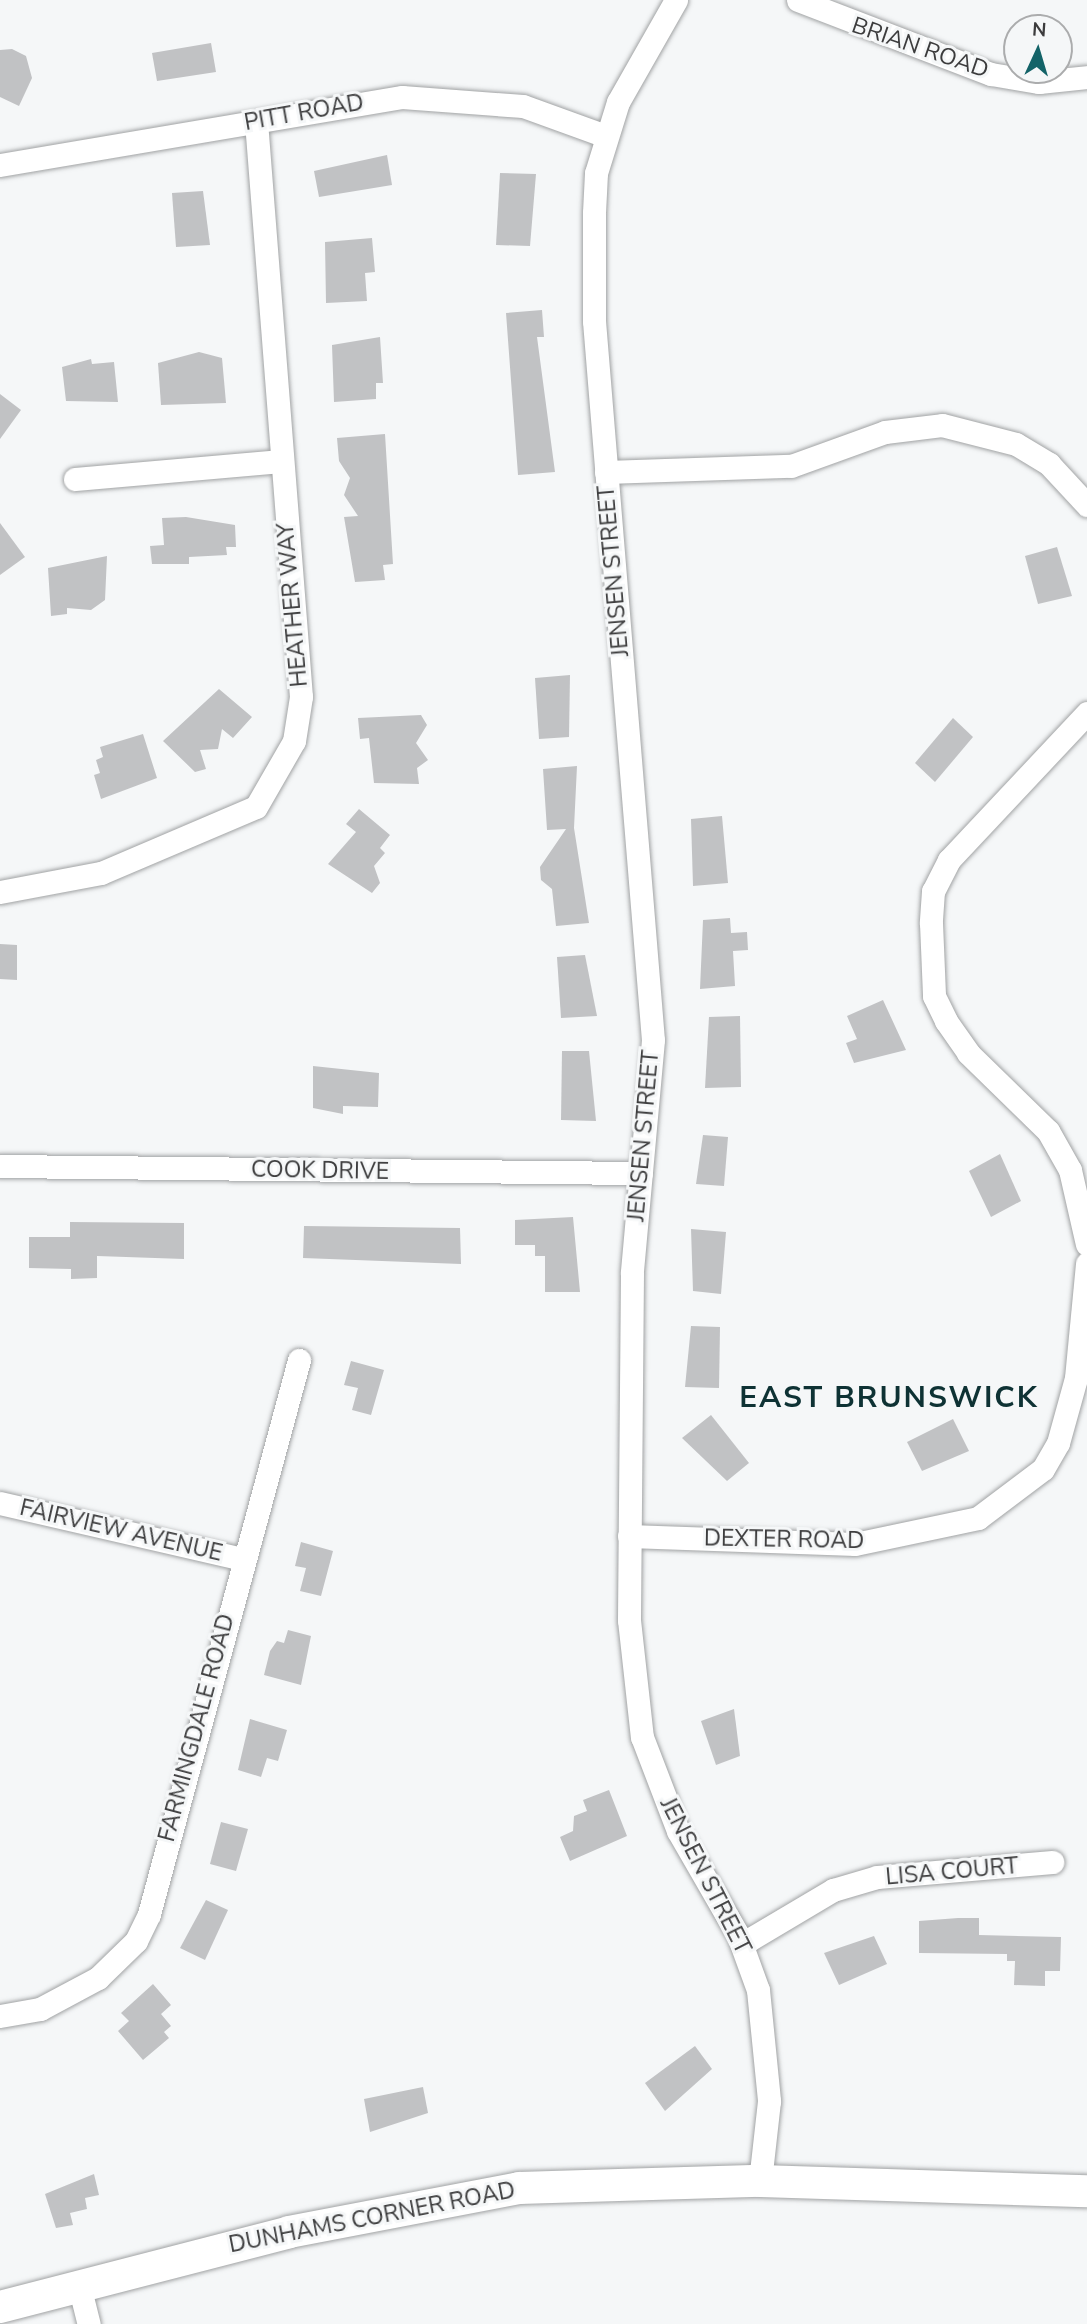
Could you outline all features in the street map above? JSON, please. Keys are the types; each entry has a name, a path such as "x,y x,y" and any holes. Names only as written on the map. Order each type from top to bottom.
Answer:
{"street":[{"name":"JENSEN STREET","path":"676,0 618,102 606,136 596,173 593,265 606,472 653,1040 632,1273 629,1536 632,1682 642,1737 692,1861 741,1944 764,2023 769,2102 760,2181"},
{"name":"BRIAN ROAD","path":"798,0 991,74 1039,82 1087,76"},
{"name":"PITT ROAD","path":"0,165 402,97 523,106 606,136"},
{"name":"HEATHER WAY","path":"0,892 102,873 256,807 276,779 294,740 300,697 256,122"},
{"path":"606,472 791,466 885,432 942,425 980,431 1025,448 1063,477 1087,505"},
{"path":"75,479 281,461"},
{"path":"1087,713 949,860 933,891 931,948 934,996 946,1021 968,1053 1048,1131 1070,1170 1087,1244"},
{"name":"COOK DRIVE","path":"0,1166 641,1173"},
{"name":"DEXTER ROAD","path":"629,1536 855,1544 978,1518 1043,1469 1058,1443 1076,1378 1087,1264"},
{"name":"FARMINGDALE ROAD","path":"0,2016 70,1996 136,1941 149,1914 242,1559 299,1360"},
{"name":"FAIRVIEW AVENUE","path":"0,1503 242,1559"},
{"name":"LISA COURT","path":"741,1944 833,1890 877,1877 1052,1862"},
{"name":"DUNHAMS CORNER ROAD","path":"0,2307 80,2289 289,2232 519,2188 760,2181 1087,2191"},
{"path":"80,2289 89,2324"}],"building":[{"path":"211,43 216,72 157,81 152,53"},
{"path":"12,49 26,56 32,78 19,106 0,97 0,50"},
{"path":"387,155 392,185 319,197 314,171"},
{"path":"500,173 536,174 530,246 496,245"},
{"path":"203,191 210,245 176,247 172,193"},
{"path":"372,238 375,272 365,273 367,301 326,303 325,242"},
{"path":"542,310 544,337 537,337 555,472 518,475 506,313"},
{"path":"380,337 383,383 376,383 376,399 334,402 332,345"},
{"path":"199,352 222,358 226,403 161,405 158,363"},
{"path":"91,359 92,364 114,362 118,402 66,401 62,367"},
{"path":"0,394 21,410 0,439"},
{"path":"385,434 393,564 383,565 385,580 355,582 344,517 358,516 344,495 350,478 339,461 337,438"},
{"path":"186,517 235,525 236,547 226,547 227,555 189,557 189,564 152,564 150,546 164,545 162,518"},
{"path":"0,523 25,557 0,575"},
{"path":"1057,547 1072,596 1038,604 1025,556"},
{"path":"107,556 105,600 91,610 67,608 67,614 51,616 48,568"},
{"path":"570,675 569,737 539,739 535,678"},
{"path":"219,689 252,717 233,738 222,729 218,749 200,750 206,769 195,772 163,741"},
{"path":"421,715 427,725 416,743 428,760 417,768 419,784 374,783 369,738 360,739 358,718"},
{"path":"953,718 973,737 935,782 915,763"},
{"path":"143,734 157,778 101,799 94,775 100,773 96,760 103,757 100,747"},
{"path":"577,766 574,828 589,923 556,926 552,889 541,880 540,867 566,829 547,830 543,769"},
{"path":"359,809 390,835 380,848 385,853 374,866 380,883 372,893 328,864 356,832 346,824"},
{"path":"722,816 728,883 693,886 691,819"},
{"path":"730,918 731,933 747,932 748,950 733,951 735,986 700,989 703,920"},
{"path":"0,944 17,945 17,980 0,979"},
{"path":"585,955 597,1016 561,1018 557,957"},
{"path":"883,1000 906,1050 854,1063 846,1043 857,1039 847,1016"},
{"path":"740,1016 741,1087 705,1088 709,1017"},
{"path":"562,1051 589,1051 596,1121 561,1120"},
{"path":"313,1066 379,1073 378,1107 343,1106 343,1114 313,1108"},
{"path":"703,1135 728,1137 724,1186 696,1184"},
{"path":"1000,1154 1021,1201 991,1217 969,1171"},
{"path":"573,1217 580,1292 545,1292 545,1256 535,1256 535,1245 515,1245 515,1220"},
{"path":"70,1222 184,1223 184,1259 97,1256 97,1278 71,1279 71,1269 29,1268 29,1237 70,1237"},
{"path":"304,1226 460,1228 461,1264 303,1258"},
{"path":"691,1229 726,1232 721,1294 693,1291"},
{"path":"691,1326 720,1327 719,1388 685,1387"},
{"path":"351,1361 384,1370 371,1415 352,1410 358,1388 344,1385"},
{"path":"711,1415 749,1463 727,1481 682,1438"},
{"path":"953,1419 969,1451 922,1471 907,1442"},
{"path":"301,1542 333,1551 321,1596 300,1591 306,1568 295,1566"},
{"path":"288,1630 311,1636 301,1685 264,1675 270,1651 277,1641 284,1643"},
{"path":"734,1709 740,1756 716,1765 701,1721"},
{"path":"250,1719 287,1730 278,1761 267,1758 261,1777 238,1770"},
{"path":"609,1790 627,1836 570,1861 560,1837 573,1831 574,1816 587,1811 583,1800"},
{"path":"221,1822 248,1829 236,1871 210,1864"},
{"path":"206,1900 228,1910 205,1960 180,1948"},
{"path":"979,1918 979,1935 1061,1937 1060,1971 1045,1971 1045,1986 1014,1985 1015,1961 1007,1961 1007,1954 919,1953 919,1921"},
{"path":"874,1936 887,1964 839,1985 824,1953"},
{"path":"153,1984 171,2005 161,2014 171,2026 164,2032 169,2038 143,2060 118,2031 129,2021 121,2013"},
{"path":"695,2046 712,2069 665,2111 645,2083"},
{"path":"423,2087 428,2113 370,2132 364,2099"},
{"path":"94,2174 99,2195 85,2198 87,2209 70,2213 73,2225 56,2228 45,2194"}],"district":[{"name":"EAST BRUNSWICK","path":"889,1398"}]}
